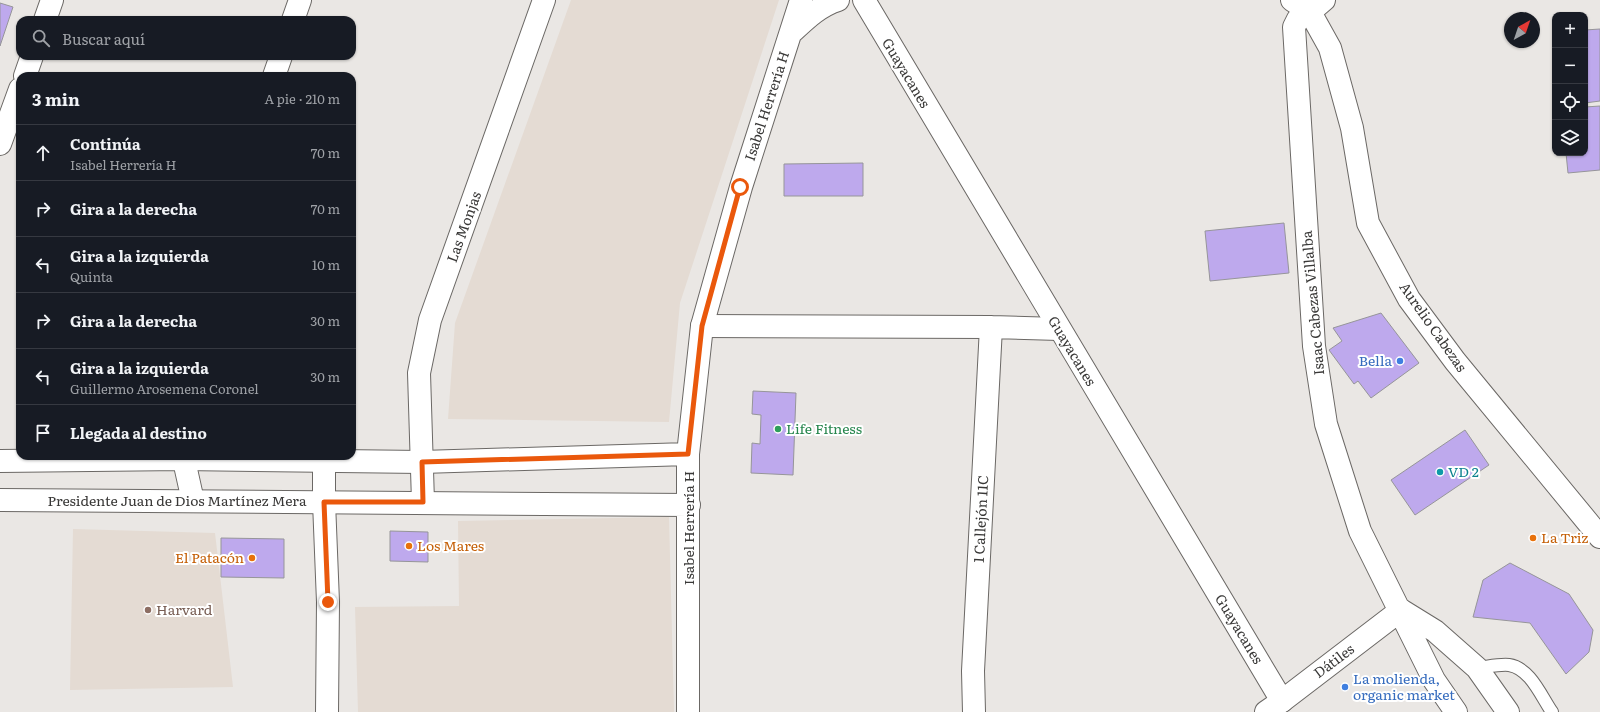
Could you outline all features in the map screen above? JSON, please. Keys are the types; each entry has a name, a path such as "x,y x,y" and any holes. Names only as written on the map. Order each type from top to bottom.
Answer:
{"street":[{"path":"46,16 52,0"},
{"path":"294,16 300,0"},
{"name":"Isabel Herrería H","path":"688,712 688,454 702,326 740,187 801,0"},
{"path":"791,33 808,17 826,4 838,0"},
{"name":"Aurelio Cabezas","path":"1292,0 1317,6 1350,121 1368,223 1409,299 1455,361 1600,537"},
{"name":"Las Monjas","path":"423,502 419,373 430,320 541,1"},
{"name":"Guayacanes","path":"861,1 1059,329 1274,706"},
{"name":"Isaac Cabezas Villalba","path":"1317,6 1298,19 1294,28 1314,346 1326,424 1360,531 1401,610 1431,673 1456,712"},
{"path":"26,72 31,60"},
{"path":"275,72 280,60"},
{"path":"0,144 16,100"},
{"path":"702,326 991,327 1059,329"},
{"name":"1 Callejón 11C","path":"974,712 973,671 991,327"},
{"path":"327,712 328,602 324,460 422,462 688,454"},
{"path":"0,462 91,460"},
{"path":"183,460 193,501"},
{"name":"Presidente Juan de Dios Martínez Mera","path":"0,500 689,505"},
{"path":"1401,610 1435,631 1477,668 1508,712"},
{"name":"Dátiles","path":"1274,706 1401,610"}],"lane":[{"path":"1477,668 1509,665 1528,674 1552,712"}],"shaded area":[{"path":"571,0 779,0 680,303 669,422 448,419 455,323"},
{"path":"669,517 674,712 358,712 355,607 459,606 458,521"},
{"name":"Harvard","path":"73,529 215,533 233,687 70,690"}],"building":[{"path":"0,3 13,7 0,46"},
{"path":"1600,29 1600,101 1588,103 1588,48 1588,30"},
{"path":"1600,106 1600,170 1568,173 1566,156 1588,156 1588,107"},
{"path":"863,163 863,196 784,196 784,164"},
{"path":"1284,223 1289,273 1210,281 1205,231"},
{"path":"1381,313 1419,363 1371,398 1358,381 1354,384 1329,350 1342,341 1333,328"},
{"name":"Life Fitness","path":"753,391 796,393 793,475 751,473 752,443 760,444 761,415 752,414"},
{"name":"VD 2","path":"1465,430 1489,465 1415,515 1391,480"},
{"name":"Los Mares","path":"390,531 428,532 428,562 390,561"},
{"name":"El Patacón","path":"221,538 284,539 284,578 221,577"},
{"path":"1510,563 1569,594 1593,630 1589,652 1566,674 1530,623 1473,617 1483,580"}],"place":[{"name":"Bella","path":"1400,361"},
{"name":"Life Fitness","path":"778,429"},
{"name":"VD 2","path":"1440,472"},
{"name":"La Triz","path":"1533,538"},
{"name":"Los Mares","path":"409,546"},
{"name":"El Patacón","path":"252,558"},
{"name":"Harvard","path":"148,610"},
{"name":"La molienda, organic market","path":"1345,687"}],"route":[{"path":"328,602 324,502 423,502 422,462 688,454 702,326 740,187"}]}
